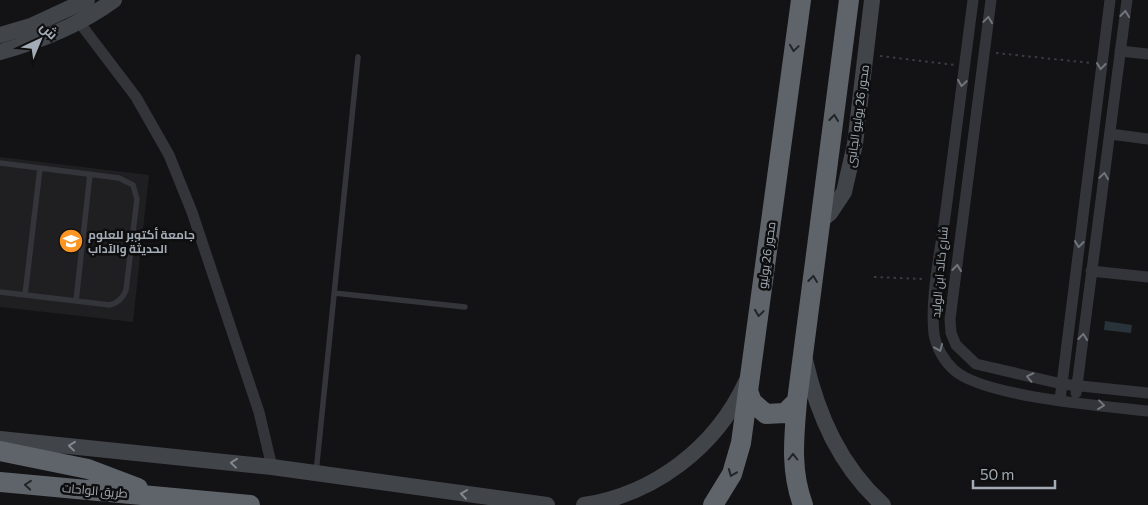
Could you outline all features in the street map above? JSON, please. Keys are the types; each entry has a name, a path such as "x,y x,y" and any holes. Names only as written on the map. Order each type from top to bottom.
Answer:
{"highway":[{"name":"محور 26 يوليو","path":"714,505 725,489 737,459 750,382 800,0"},
{"path":"802,505 794,476 793,458 797,401 849,0"},
{"path":"750,382 752,402 766,414 785,412 797,401"},
{"path":"0,451 88,469 119,480 148,494"},
{"name":"طريق الواحات","path":"0,482 148,494 250,505"}],"street":[{"path":"0,36 39,23 87,0"},
{"path":"0,52 43,38 79,22 114,0"},
{"name":"محور 26 يوليو الجانبى","path":"819,222 830,212 844,192 855,144 872,0"},
{"name":"شارع خالد ابن الوليد","path":"973,0 936,280 934,334 938,347 953,370 964,378 991,387 1060,400 1148,411"},
{"name":"شارع خالد ابن الوليد","path":"991,0 950,320 951,333 956,345 976,364 1062,384 1148,393"},
{"path":"1060,400 1110,0"},
{"path":"1075,402 1127,0"},
{"path":"79,22 136,97 169,154 192,212 259,412 272,467"},
{"path":"1120,51 1148,54"},
{"path":"965,64 982,63"},
{"path":"1110,134 1148,140"},
{"path":"1091,271 1148,277"},
{"path":"804,352 819,410 831,438 855,477 883,505"},
{"path":"584,505 629,493 649,484 686,460 717,429 750,382"},
{"path":"0,439 272,467 547,505"}],"lane":[{"path":"316,474 358,57"},
{"path":"0,163 127,180 133,185 137,199 123,297 110,305 0,292"},
{"path":"25,295 40,168"},
{"path":"76,301 90,174"},
{"path":"334,293 466,307"}],"path":[{"path":"984,51 1102,65"},
{"path":"866,54 965,64"},
{"path":"874,277 936,280"}],"shaded area":[{"name":"جامعة أكتوبر للعلوم الحديثة والآداب","path":"0,157 149,175 133,322 0,307"},
{"path":"1105,321 1132,325 1131,333 1104,330"}],"place":[{"name":"جامعة أكتوبر للعلوم الحديثة والآداب","path":"71,241"}]}
